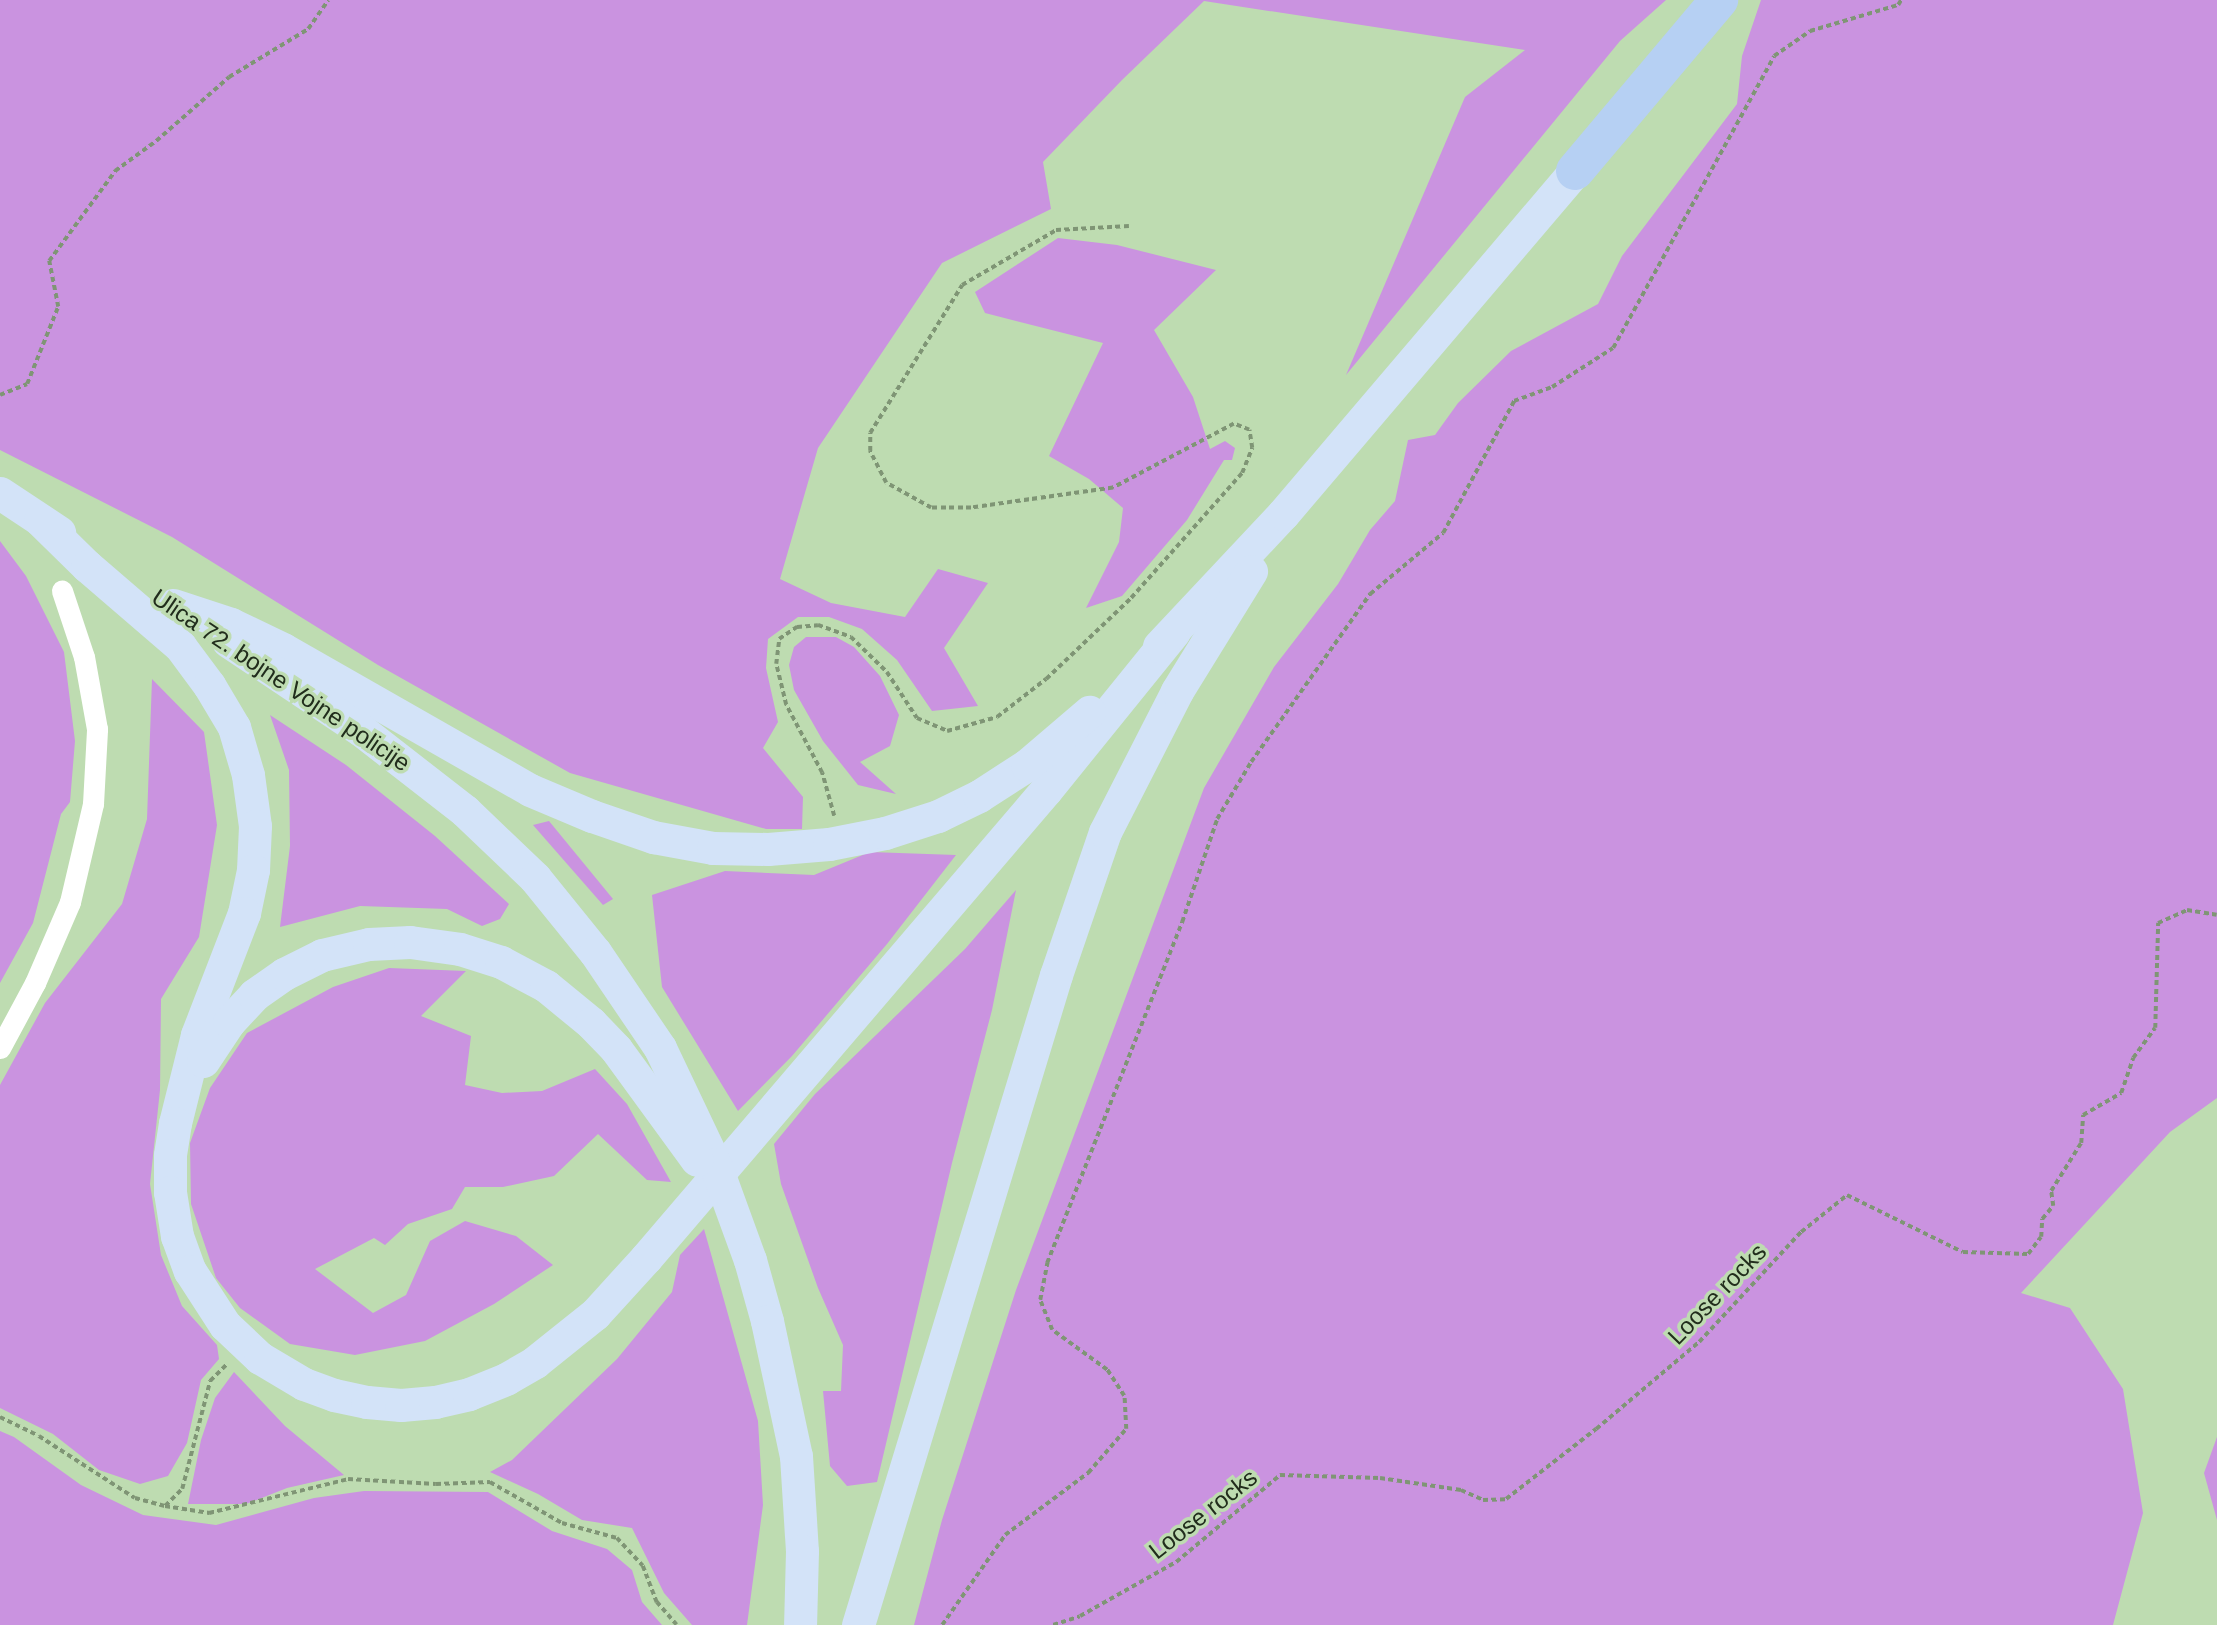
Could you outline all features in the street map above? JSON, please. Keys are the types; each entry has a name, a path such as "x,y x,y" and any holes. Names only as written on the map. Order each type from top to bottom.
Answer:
{"highway":[{"path":"1575,171 1719,0"}],"main road":[{"path":"173,605 231,624 283,649 530,790 592,816 653,837 713,848 768,849 841,842 885,833 938,816 979,796 1027,765 1070,730 1174,632 1283,514 1575,171"},
{"name":"Ulica 72. bojne Vojne policije","path":"0,494 361,730 465,811 535,878 595,952 660,1048 697,1119 734,1216 767,1321 796,1456 803,1551 800,1625"},
{"path":"858,1625 1056,975 1105,832 1177,691 1283,514"},
{"path":"40,520 87,566 180,646 209,685 234,727 248,775 255,826 253,870 244,914 197,1035 170,1155 170,1192 177,1236 190,1271 206,1300 244,1344 281,1372 334,1395 401,1405 435,1402 469,1394 506,1379 566,1340 595,1314 789,1092 1102,723 1174,632"},
{"path":"183,1093 229,1021 254,995 284,974 323,955 369,944 411,942 460,949 501,962 546,986 591,1023 616,1049 677,1130 734,1216"}],"street":[{"path":"0,1048 35,983 70,902 93,804 97,729 84,657 62,591"}],"path":[{"path":"0,395 27,384 58,307 49,261 115,172 156,141 229,77 308,29 328,0"},
{"path":"942,1625 1005,1535 1088,1473 1126,1429 1124,1396 1107,1370 1052,1330 1040,1300 1047,1263 1182,922 1217,819 1251,762 1370,594 1443,533 1514,401 1552,387 1613,348 1774,56 1810,31 1898,5 1901,0"},
{"path":"841,842 822,773 786,705 776,664 779,639 797,627 818,625 851,637 887,672 917,718 947,732 997,717 1046,679 1131,598 1241,472 1252,448 1249,430 1234,424 1113,488 971,508 931,508 887,483 870,451 870,433 961,285 1056,230 1129,226"},
{"name":"Loose rocks","path":"1053,1625 1080,1616 1176,1562 1280,1475 1380,1478 1461,1490 1483,1500 1506,1499 1596,1429 1699,1342 1801,1232 1847,1195 1963,1252 2028,1254 2041,1237 2042,1219 2053,1206 2051,1191 2081,1143 2083,1115 2120,1093 2133,1059 2155,1028 2158,923 2187,910 2217,915"},
{"path":"165,1506 182,1489 210,1381 226,1365"},
{"path":"0,1417 39,1436 135,1498 209,1513 348,1479 436,1485 490,1482 562,1523 617,1538 643,1566 657,1602 677,1625"}],"shaded area":[{"path":"0,0 1666,0 1620,41 1346,375 1465,97 1525,50 1204,1 1122,80 1043,162 1051,209 942,263 818,448 780,579 831,603 905,617 938,569 988,583 944,648 978,706 932,711 897,660 862,629 829,617 798,617 768,639 766,668 778,722 763,748 803,797 802,829 766,829 570,773 378,665 172,537 0,450"},
{"path":"1761,0 2217,0 2217,1098 2170,1132 2021,1293 2070,1308 2123,1389 2143,1513 2113,1625 914,1625 942,1520 1016,1290 1204,788 1274,667 1338,584 1370,530 1395,501 1408,440 1435,435 1458,403 1511,351 1598,304 1622,256 1737,104 1742,56"},
{"path":"1058,238 1117,245 1216,270 1154,330 1193,397 1210,449 1225,441 1235,448 1232,460 1224,460 1187,520 1122,596 1086,608 1119,542 1123,508 1089,479 1049,456 1103,343 985,313 975,292"},
{"path":"0,541 26,576 64,652 75,741 70,802 61,814 33,923 0,983"},
{"path":"806,637 836,637 854,647 880,676 899,715 890,746 860,762 896,794 858,785 823,741 794,690 789,665 794,647"},
{"path":"152,679 204,732 217,825 199,937 161,999 160,1090 150,1184 161,1255 182,1306 217,1345 219,1359 201,1380 187,1443 168,1476 140,1484 99,1470 53,1434 0,1408 0,1085 45,1003 122,904 147,819"},
{"path":"270,715 346,765 435,836 509,904 500,919 482,926 447,909 360,906 280,927 290,846 289,770"},
{"path":"549,821 613,899 603,905 533,825"},
{"path":"870,852 956,855 887,944 792,1056 738,1111 662,987 652,895 725,871 814,875"},
{"path":"1016,890 992,1010 952,1163 877,1482 847,1486 830,1466 823,1391 841,1391 843,1345 818,1288 781,1184 774,1144 815,1094 965,949"},
{"path":"389,968 466,971 421,1016 471,1036 465,1085 502,1093 542,1091 595,1069 627,1104 671,1182 647,1180 598,1134 554,1176 503,1187 465,1187 452,1209 408,1224 385,1245 374,1238 315,1269 373,1313 406,1295 430,1241 465,1221 516,1236 553,1265 494,1304 425,1341 355,1355 290,1344 240,1308 216,1278 191,1204 190,1143 210,1088 247,1033 333,987"},
{"path":"704,1229 758,1421 763,1505 747,1625 692,1625 664,1593 632,1528 582,1520 538,1494 490,1472 512,1460 617,1359 672,1292 680,1255"},
{"path":"234,1372 285,1426 344,1475 287,1488 246,1504 188,1504 201,1440 215,1398"},
{"path":"0,1431 14,1437 81,1485 143,1515 216,1525 314,1498 364,1491 488,1492 552,1531 607,1549 632,1570 642,1602 662,1625 0,1625"},
{"path":"2217,1437 2217,1520 2204,1473"}]}
